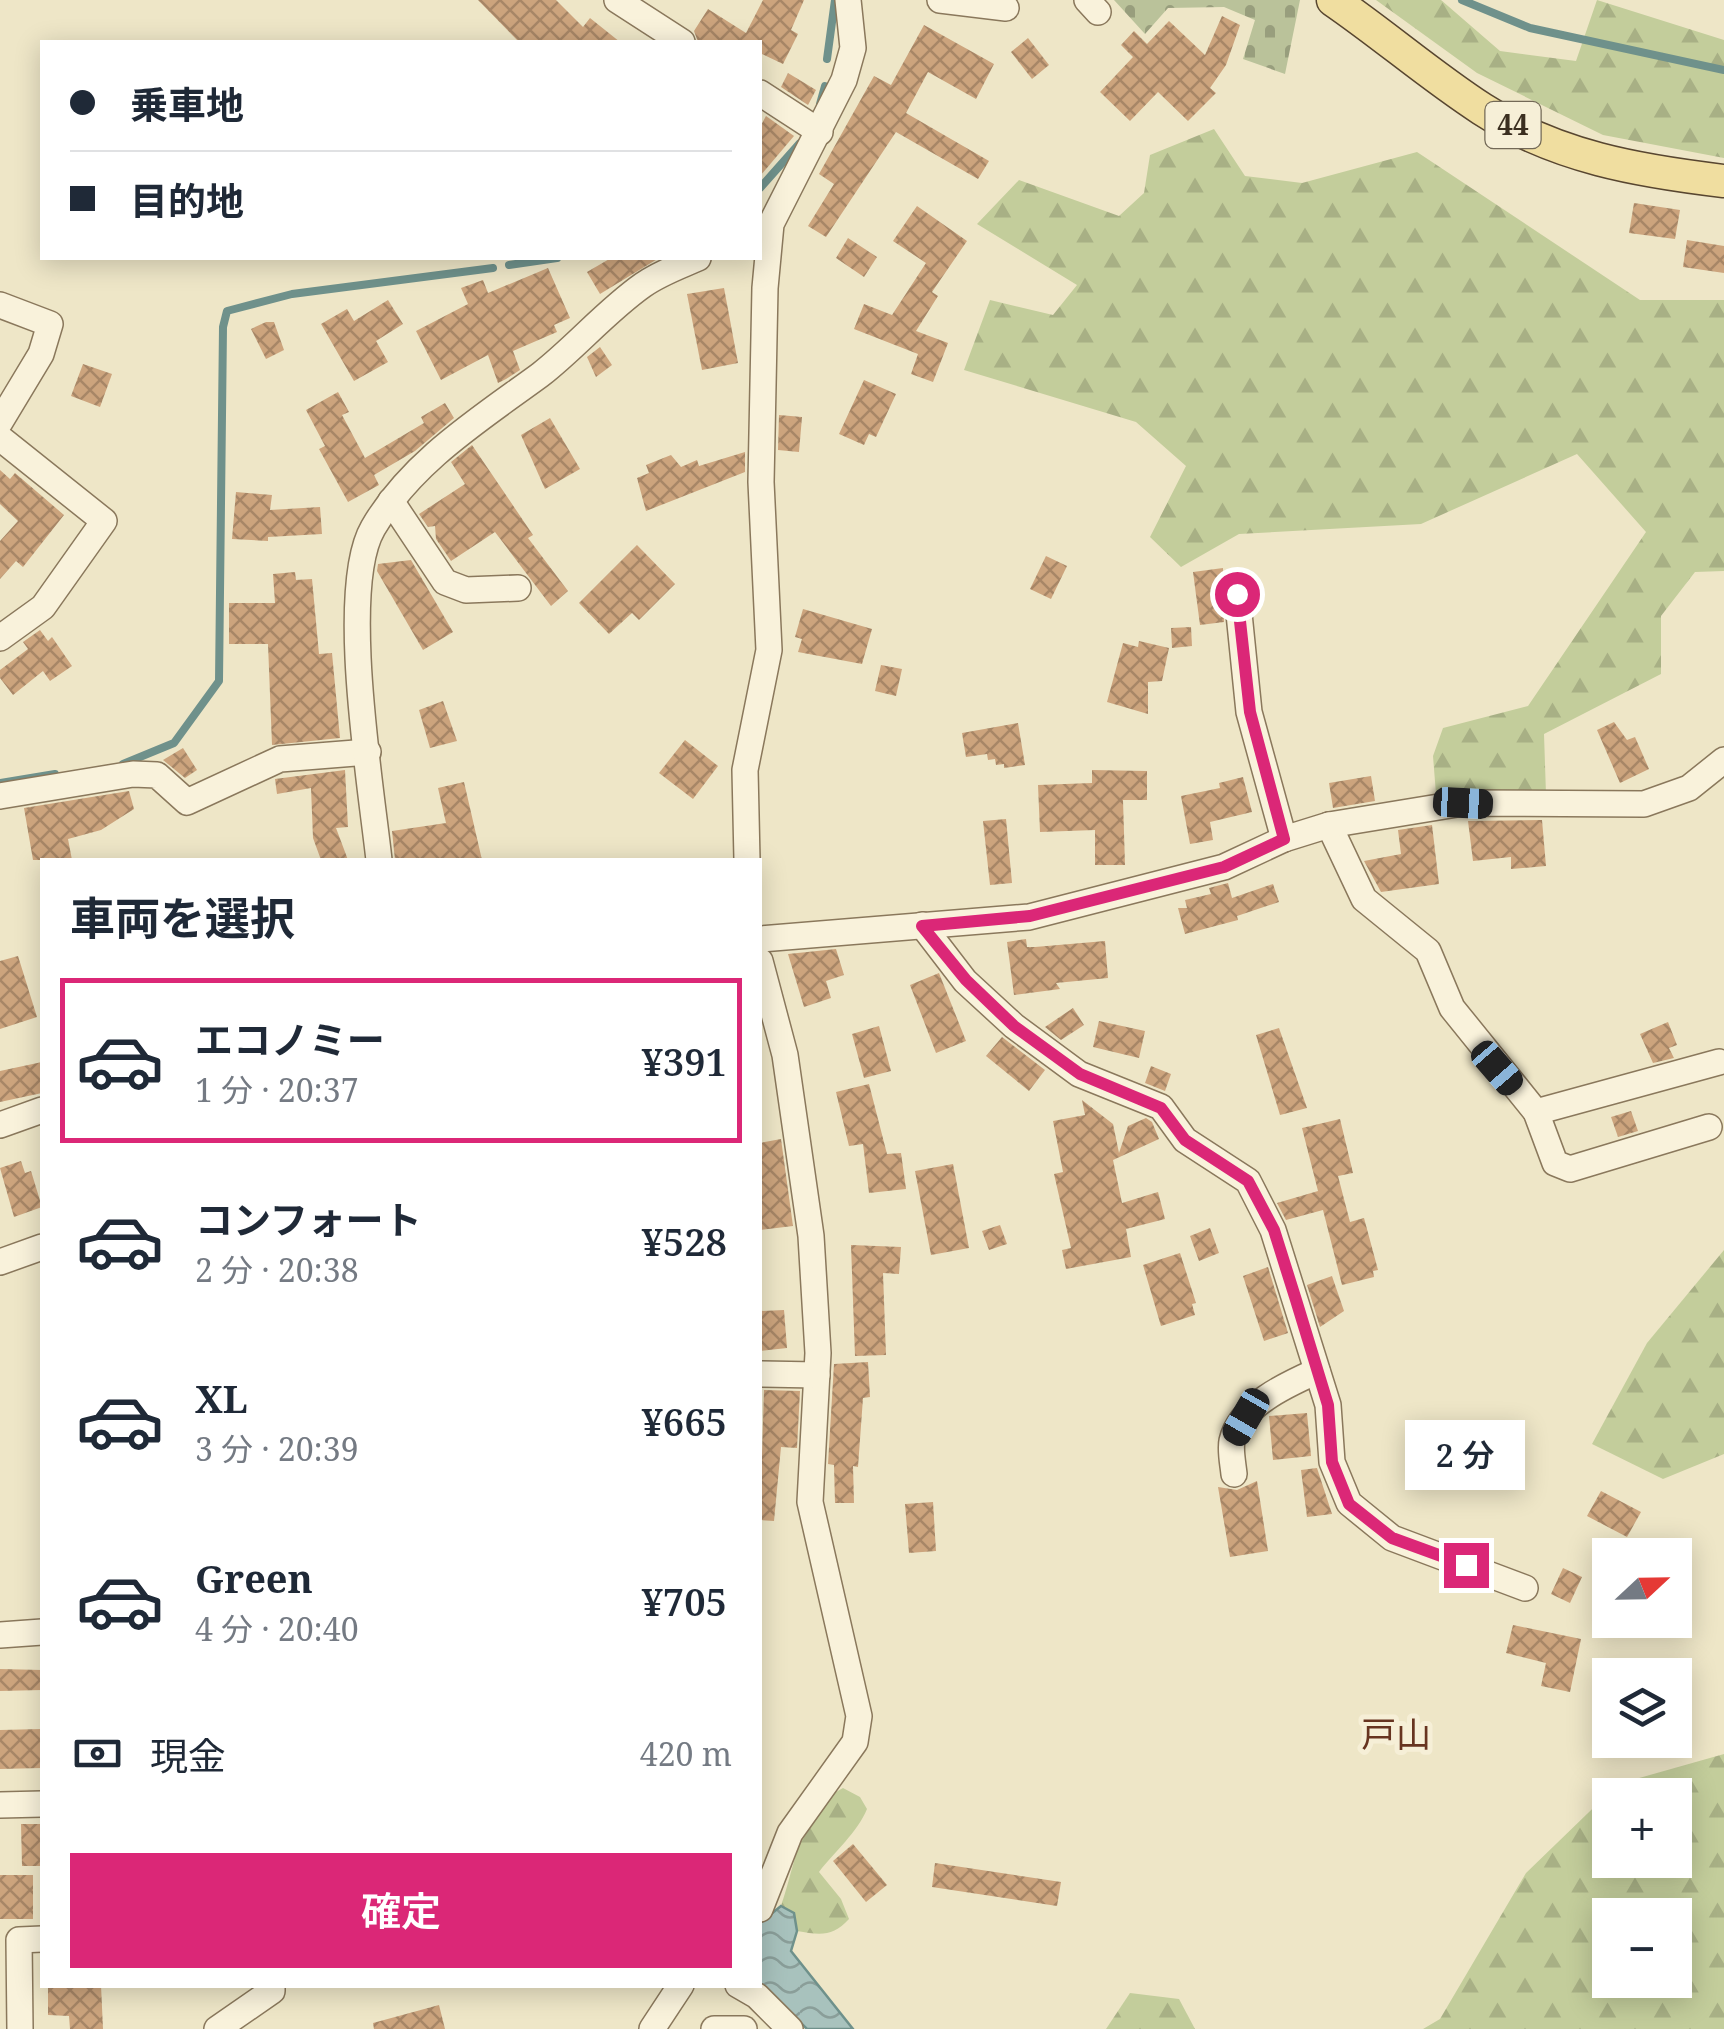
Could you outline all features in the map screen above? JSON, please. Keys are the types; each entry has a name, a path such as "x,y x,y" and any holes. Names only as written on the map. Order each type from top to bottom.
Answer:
{"main road":[{"name":"44","path":"1333,0 1483,110 1538,138 1633,170 1724,181"}],"street":[{"path":"617,0 679,40"},
{"path":"748,858 745,770 769,650 761,482 766,226 820,132 844,80 853,48 848,0"},
{"path":"940,0 1006,8"},
{"path":"762,94 820,132"},
{"path":"379,858 358,660 360,565 371,531 391,501 441,449 546,370 647,282 694,260"},
{"path":"0,305 50,324 41,354 0,422"},
{"path":"0,438 104,521 43,607 0,638"},
{"path":"391,501 445,582 466,590 518,588"},
{"path":"1237,594 1250,712 1284,839"},
{"path":"0,796 132,774 157,775 187,802 280,759 368,752"},
{"path":"762,939 1030,916 1224,867 1284,839 1329,825 1463,803 1644,804 1689,788 1724,760"},
{"path":"1329,825 1364,899 1428,951 1452,1008 1536,1112 1556,1163 1570,1169 1709,1127"},
{"path":"922,926 966,980 1014,1026 1080,1074 1161,1108 1185,1140 1248,1181 1274,1230 1328,1405 1332,1462 1349,1504 1369,1522 1422,1552 1525,1588"},
{"path":"762,968 786,1055 811,1236 816,1375 810,1502 859,1716 855,1742 790,1833 762,1903"},
{"path":"1536,1112 1718,1062"},
{"path":"0,1125 40,1111"},
{"path":"0,1262 40,1249"},
{"path":"1234,1474 1232,1440 1246,1417 1288,1383 1317,1370"},
{"path":"762,1374 816,1375"},
{"path":"0,1635 40,1632"},
{"path":"0,1804 40,1804"},
{"path":"20,2029 20,1940 40,1939"},
{"path":"216,2029 272,1988"},
{"path":"652,2029 679,1988"},
{"path":"743,1988 758,1996 790,2029"},
{"path":"714,2029 744,2029"}],"green space":[{"path":"1114,0 1300,0 1285,74 1243,59 1255,20 1224,7 1168,8 1145,34"},
{"path":"1376,0 1441,0 1500,51 1576,61 1597,0 1724,40 1724,158 1603,135 1477,73"},
{"path":"1214,129 1245,176 1302,183 1417,152 1640,300 1724,300 1724,571 1695,572 1661,616 1661,674 1544,734 1546,794 1436,794 1433,756 1443,728 1528,706 1646,532 1577,454 1421,524 1239,534 1181,567 1150,537 1186,466 1136,422 964,370 990,300 1053,315 1077,285 977,224 1019,180 1119,216 1144,193 1150,155"},
{"path":"1724,1250 1724,1454 1663,1479 1592,1444 1647,1343"},
{"path":"1724,1754 1724,2029 1423,2029 1440,2019 1526,1873 1592,1809 1592,1878 1692,1878 1692,1778 1639,1778"},
{"path":"843,1788 860,1797 867,1809 852,1834 819,1872 841,1899 849,1919 826,1933 797,1931 794,1913 781,1906 801,1840 817,1810"},
{"path":"1130,1993 1179,1999 1195,2029 1106,2029"}],"water":[{"path":"781,1906 794,1913 797,1931 791,1951 853,2029 807,2029 762,1985 762,1921"}],"building":[{"path":"478,0 556,0 583,27 590,18 618,40 517,40"},
{"path":"763,0 804,0 791,30 798,34 783,64 762,54 762,40 697,40 694,31 708,9 746,33"},
{"path":"1222,16 1240,25 1226,65 1210,88 1216,93 1188,121 1158,92 1130,121 1100,92 1133,57 1121,45 1134,31 1147,44 1169,21 1205,55"},
{"path":"924,25 994,64 976,99 928,72 906,113 989,161 978,179 896,132 826,237 808,226 834,184 819,174 874,76 891,85"},
{"path":"1028,38 1049,65 1032,79 1011,52"},
{"path":"788,73 816,90 808,105 781,87"},
{"path":"766,116 794,136 762,174 762,123"},
{"path":"1634,203 1680,210 1675,239 1629,233"},
{"path":"917,206 967,241 932,292 938,296 916,331 948,343 933,382 911,374 918,354 854,329 864,304 892,315 926,263 893,241"},
{"path":"848,238 877,257 864,277 836,258"},
{"path":"1687,240 1724,246 1724,273 1683,267"},
{"path":"608,260 656,260 600,294 587,272"},
{"path":"548,268 570,318 554,325 557,332 513,351 520,370 498,383 488,355 441,380 416,331 468,304 461,288 483,280 488,293"},
{"path":"724,288 738,363 702,370 687,294"},
{"path":"388,300 403,324 376,341 388,362 354,381 321,324 347,309 354,321"},
{"path":"274,322 284,350 266,359 251,329"},
{"path":"600,347 612,365 596,377 587,357"},
{"path":"83,364 112,374 100,407 71,396"},
{"path":"864,380 896,394 876,437 869,434 864,445 839,434"},
{"path":"338,392 349,412 342,415 365,458 424,423 421,417 445,403 454,418 415,451 374,475 379,485 348,502 319,449 325,446 306,410"},
{"path":"779,415 802,417 799,452 778,450"},
{"path":"550,418 580,469 545,489 521,435"},
{"path":"472,445 533,535 528,538 568,591 551,606 495,532 451,561 436,539 435,526 428,527 419,514 465,484 451,462"},
{"path":"745,452 745,472 646,511 637,478 649,473 646,465 671,455 681,467 697,460 699,466"},
{"path":"0,470 10,479 15,473 64,515 23,567 16,561 0,579 0,541 18,521 0,504"},
{"path":"236,492 272,495 270,510 320,507 322,534 268,537 268,541 232,539"},
{"path":"637,545 675,584 639,620 632,613 609,634 579,603"},
{"path":"1046,556 1067,566 1051,599 1030,589"},
{"path":"411,560 453,632 423,650 377,571 378,564"},
{"path":"1223,568 1224,622 1200,625 1193,572"},
{"path":"295,572 296,580 312,579 319,654 332,653 340,738 272,745 268,644 229,644 229,603 275,603 273,574"},
{"path":"803,609 872,629 862,664 798,652 802,639 795,637"},
{"path":"1191,627 1192,646 1172,648 1171,628"},
{"path":"40,630 48,641 52,637 72,666 50,681 43,671 13,695 0,678 0,670 28,649 23,642"},
{"path":"1139,641 1169,648 1162,681 1148,682 1148,714 1107,702 1123,643 1138,647"},
{"path":"881,665 902,669 896,696 875,691"},
{"path":"443,701 457,741 430,748 419,710"},
{"path":"1614,722 1627,740 1635,737 1649,769 1620,783 1597,730"},
{"path":"1018,723 1025,765 1004,768 1004,764 996,765 995,759 988,760 987,754 966,757 962,733"},
{"path":"685,740 718,766 693,799 659,773"},
{"path":"183,748 197,770 185,778 163,760"},
{"path":"345,770 348,827 336,828 347,858 320,858 313,838 311,788 277,794 275,779"},
{"path":"1092,770 1147,771 1147,800 1123,800 1125,865 1095,865 1095,830 1040,832 1038,785 1092,783"},
{"path":"1371,776 1375,801 1333,808 1329,783"},
{"path":"1243,777 1252,812 1210,822 1213,840 1190,844 1181,796 1220,788 1219,783"},
{"path":"464,782 482,858 395,858 392,831 446,823 438,788"},
{"path":"129,791 134,809 101,830 68,839 72,858 33,860 24,808"},
{"path":"1006,819 1012,883 990,885 983,821"},
{"path":"1542,820 1546,866 1511,869 1511,857 1473,861 1468,821"},
{"path":"1432,825 1439,884 1381,892 1364,861 1401,854 1398,830"},
{"path":"1228,883 1232,898 1273,884 1279,902 1237,916 1238,920 1185,934 1178,908 1187,908 1185,900 1211,894 1209,888"},
{"path":"1026,939 1027,947 1105,941 1108,978 1056,983 1060,989 1014,995 1007,942"},
{"path":"836,949 844,975 826,981 831,998 804,1007 788,954"},
{"path":"18,956 37,1017 0,1029 0,961"},
{"path":"939,973 966,1041 936,1053 910,985"},
{"path":"1073,1008 1084,1025 1061,1040 1045,1027"},
{"path":"1099,1021 1145,1031 1139,1058 1093,1047"},
{"path":"1668,1022 1677,1045 1669,1048 1674,1058 1653,1063 1640,1034"},
{"path":"879,1026 891,1071 864,1078 852,1034"},
{"path":"1279,1028 1307,1108 1280,1115 1256,1035"},
{"path":"1002,1037 1045,1070 1029,1091 986,1056"},
{"path":"40,1062 40,1093 0,1102 0,1071"},
{"path":"1151,1066 1171,1074 1165,1091 1145,1083"},
{"path":"869,1084 887,1154 901,1153 906,1189 869,1193 863,1144 849,1146 836,1092"},
{"path":"1082,1100 1113,1124 1119,1153 1128,1126 1146,1118 1152,1122 1159,1139 1113,1160 1122,1203 1158,1192 1165,1219 1126,1229 1131,1257 1066,1269 1062,1250 1071,1248 1054,1174 1063,1172 1053,1121 1085,1115"},
{"path":"1631,1111 1638,1131 1618,1137 1611,1117"},
{"path":"1340,1119 1353,1173 1338,1176 1350,1222 1364,1218 1378,1270 1373,1271 1374,1277 1342,1285 1323,1210 1286,1220 1277,1203 1318,1191 1302,1128"},
{"path":"781,1139 793,1226 762,1230 762,1143"},
{"path":"21,1161 25,1173 31,1171 40,1208 14,1217 0,1168"},
{"path":"953,1164 969,1248 931,1255 915,1171"},
{"path":"1000,1225 1007,1244 989,1250 982,1231"},
{"path":"1210,1228 1219,1253 1199,1261 1190,1236"},
{"path":"851,1245 901,1247 899,1274 883,1273 886,1355 855,1356"},
{"path":"1180,1253 1196,1303 1192,1304 1195,1315 1161,1326 1143,1265"},
{"path":"1268,1267 1288,1333 1264,1341 1243,1276"},
{"path":"1332,1276 1344,1311 1320,1327 1307,1285"},
{"path":"784,1310 787,1348 762,1351 762,1311"},
{"path":"868,1362 870,1397 863,1398 858,1467 853,1466 854,1503 835,1503 834,1465 828,1464 834,1364"},
{"path":"764,1390 800,1391 797,1448 781,1447 774,1521 762,1520"},
{"path":"1307,1413 1311,1456 1273,1460 1269,1416"},
{"path":"1317,1468 1332,1514 1307,1517 1301,1470"},
{"path":"1257,1481 1268,1551 1230,1557 1218,1487 1237,1490"},
{"path":"1601,1491 1641,1512 1627,1537 1587,1516"},
{"path":"933,1502 936,1551 909,1553 905,1504"},
{"path":"1563,1568 1582,1577 1570,1603 1551,1594"},
{"path":"1513,1625 1581,1639 1570,1692 1541,1686 1546,1663 1506,1653"},
{"path":"0,1669 40,1670 40,1690 0,1691"},
{"path":"40,1729 40,1768 0,1769 0,1730"},
{"path":"21,1824 40,1824 40,1866 22,1866"},
{"path":"853,1844 887,1885 866,1902 833,1861"},
{"path":"935,1863 1061,1882 1057,1906 932,1887"},
{"path":"0,1875 33,1875 33,1919 0,1919"},
{"path":"48,1988 101,1988 103,2029 70,2029 69,2016 48,2015"},
{"path":"439,2005 445,2029 374,2029 373,2023"}],"waterway":[{"path":"827,59 835,0"},
{"path":"1462,0 1530,28 1724,70"},
{"path":"820,104 825,86"},
{"path":"762,186 800,143"},
{"path":"509,265 543,260"},
{"path":"123,764 174,743 219,681 223,327 227,311 292,294 493,268"},
{"path":"0,783 55,774"}],"district":[{"name":"戸山","path":"1396,1735"}],"route":[{"path":"1237,594 1250,712 1284,839 1224,867 1030,916 922,926 966,980 1014,1026 1080,1074 1161,1108 1185,1140 1248,1181 1260,1197 1274,1230 1296,1300 1328,1405 1332,1462 1349,1504 1392,1538 1466,1565"}]}
